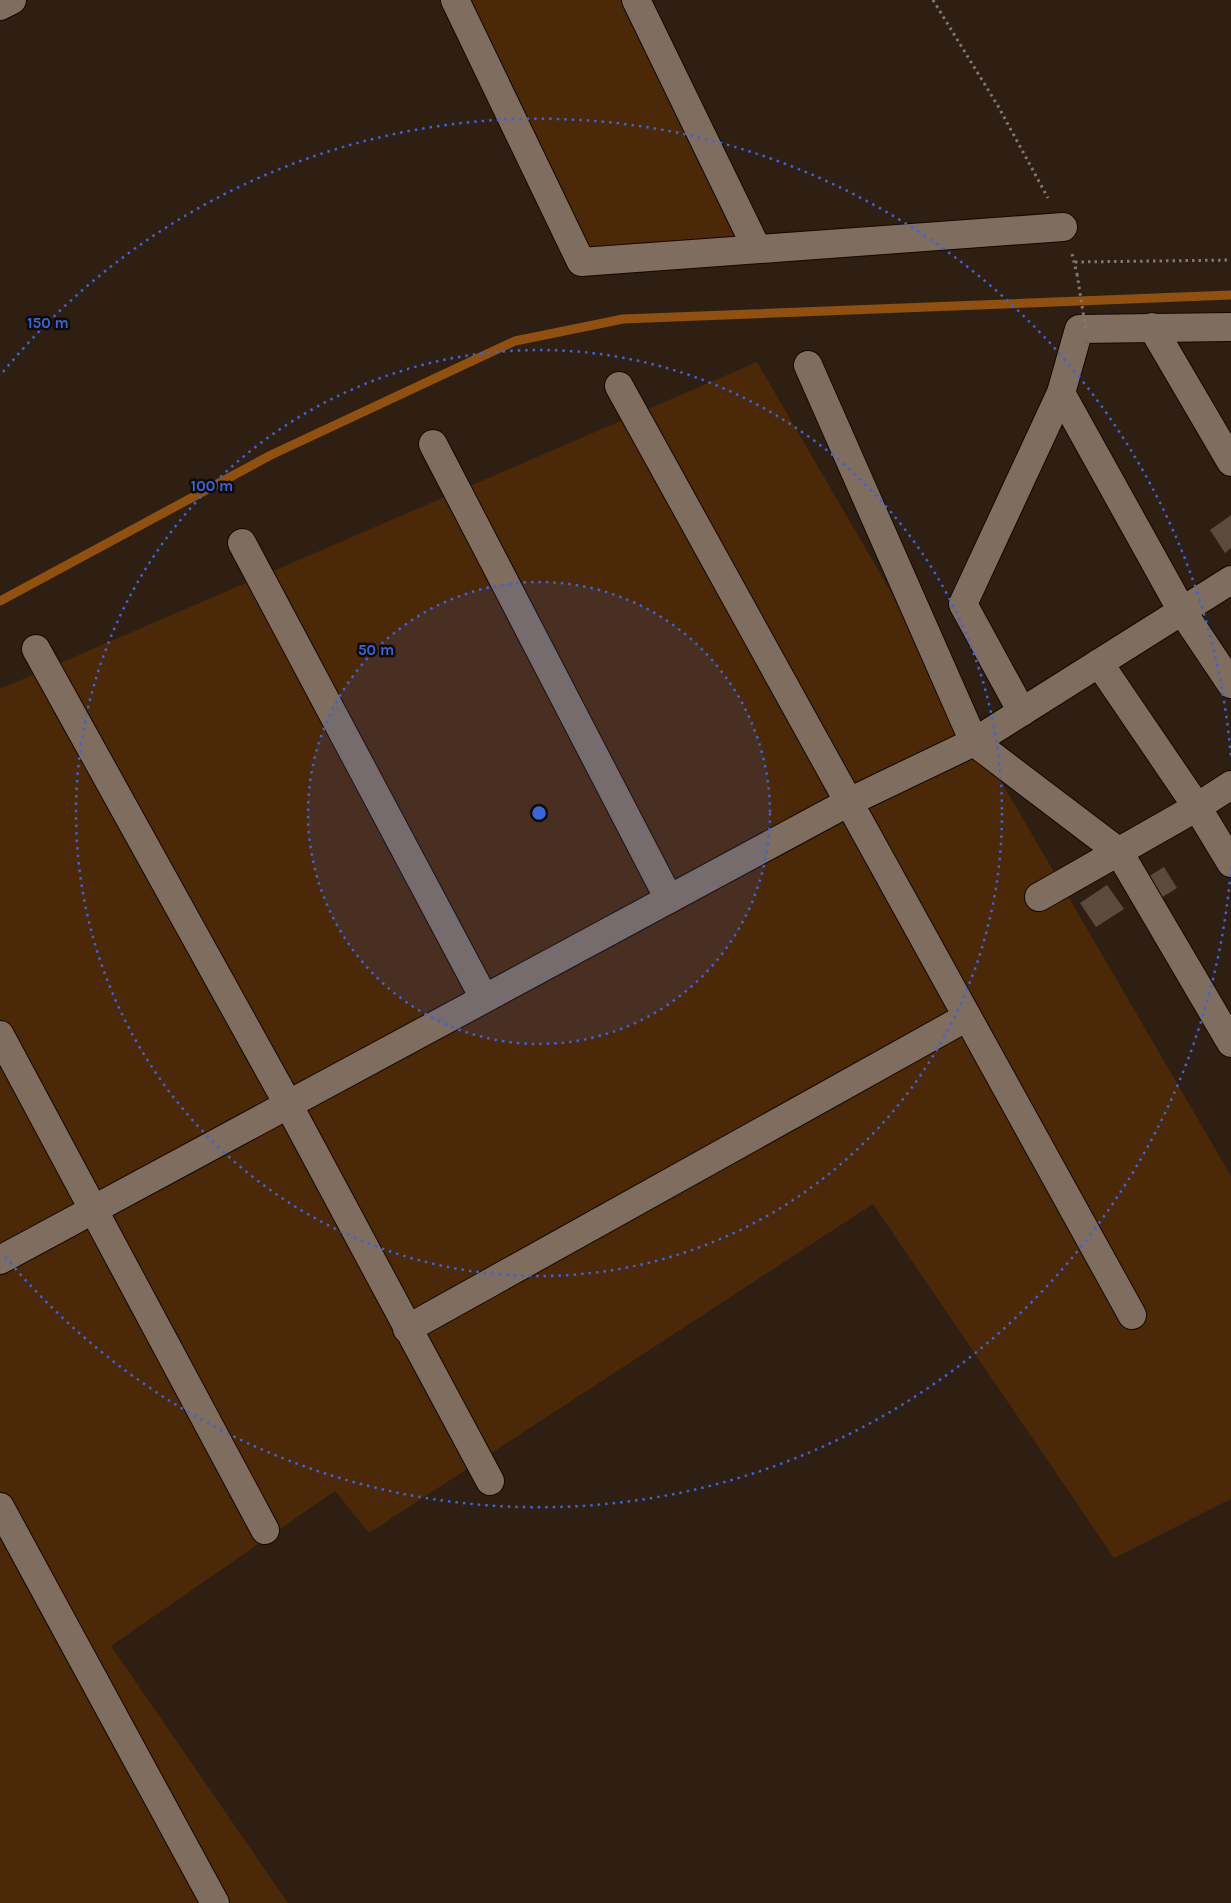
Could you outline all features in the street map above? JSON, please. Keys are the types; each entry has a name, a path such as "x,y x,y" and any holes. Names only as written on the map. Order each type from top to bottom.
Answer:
{"street":[{"path":"0,6 12,0"},
{"path":"455,0 581,262 1063,227"},
{"path":"636,0 757,249"},
{"path":"1152,327 1231,462"},
{"path":"1022,712 963,604 1061,393 1079,329 1231,327"},
{"path":"808,365 974,742 1119,852 1231,1043"},
{"path":"619,386 1132,1316"},
{"path":"1061,393 1182,611 1231,684"},
{"path":"433,444 669,898"},
{"path":"242,544 484,998"},
{"path":"0,1260 849,802 974,742 1231,580"},
{"path":"36,649 288,1104 490,1481"},
{"path":"1098,663 1197,807 1231,863"},
{"path":"1039,897 1197,807 1231,785"},
{"path":"407,1329 967,1017"},
{"path":"0,1036 265,1530"},
{"path":"0,1507 215,1903"}],"path":[{"path":"933,0 998,106 1063,227 1075,262 1086,331"},
{"path":"1075,262 1231,260"}],"shaded area":[{"path":"455,0 630,0 751,235 581,262"},
{"path":"757,362 1231,1176 1231,1499 1114,1558 873,1204 369,1533 335,1491 111,1646 288,1903 0,1903 0,689"}],"building":[{"path":"1231,515 1231,548 1225,553 1210,530"},
{"path":"1164,867 1177,888 1156,901 1143,880"},
{"path":"1107,885 1124,909 1096,927 1080,903"}],"waterway":[{"path":"0,601 271,455 515,341 623,319 1231,295"}]}
